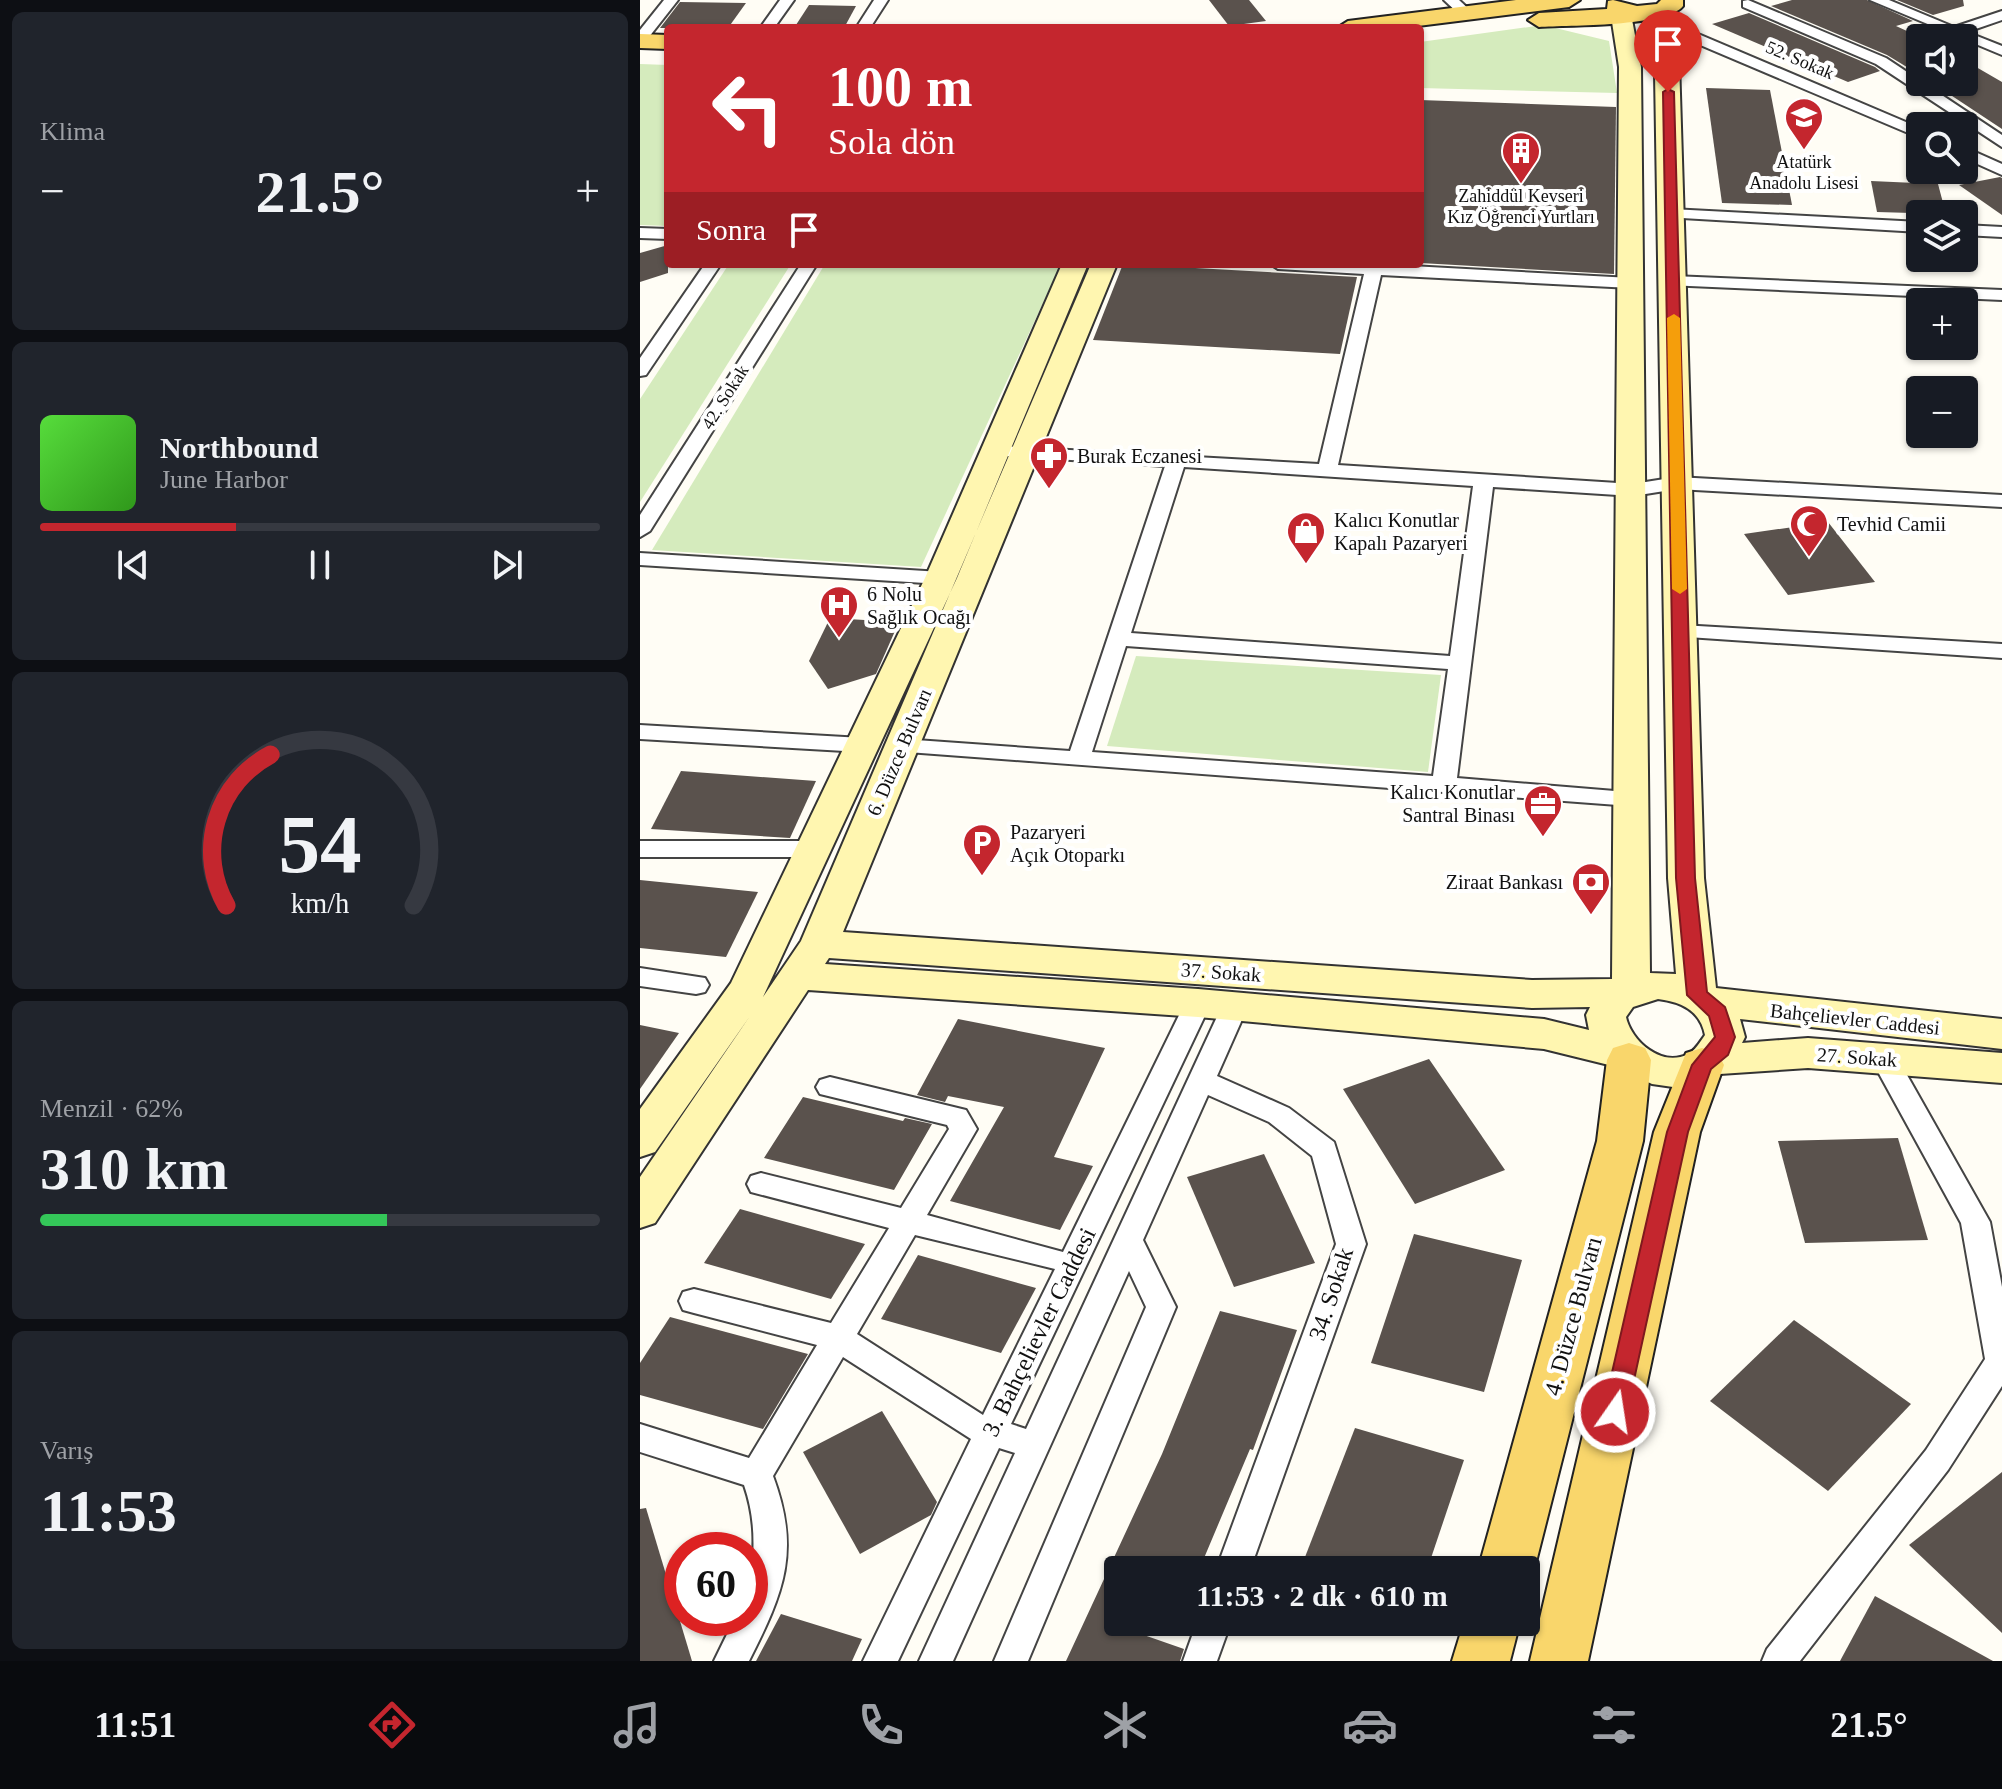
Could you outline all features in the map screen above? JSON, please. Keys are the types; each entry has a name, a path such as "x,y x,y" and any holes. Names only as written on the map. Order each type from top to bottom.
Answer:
{"main road":[{"path":"1370,24 1469,6 1569,0"},
{"path":"1424,34 1650,8"},
{"path":"1559,1661 1677,1132 1707,1062 1725,1037 1724,1025 1702,998 1686,878 1671,214 1650,8"},
{"path":"1628,992 1633,490 1630,67 1650,8"},
{"path":"640,40 664,42"},
{"path":"640,55 664,56"},
{"name":"6. Düzce Bulvarı","path":"640,1211 819,944 902,746 1011,450 1074,268"},
{"name":"6. Düzce Bulvarı","path":"640,1141 748,989 941,578 1011,450 1102,268"},
{"name":"37. Sokak","path":"819,944 1061,977 1417,1004 1532,994 1628,992"},
{"path":"797,976 1061,977 1216,1004 1417,1004 1544,1034 1666,1071 1707,1062"},
{"path":"1625,1057 1610,1041 1605,1028 1612,1003 1628,992 1657,985 1702,998"},
{"name":"Bahçelievler Caddesi","path":"1702,998 2002,1034"},
{"name":"27. Sokak","path":"1707,1062 1808,1053 2002,1068"},
{"name":"4. Düzce Bulvarı","path":"1510,1556 1620,1141 1625,1057"},
{"path":"1481,1661 1488,1636"}],"street":[{"path":"640,40 671,0"},
{"path":"770,24 787,0"},
{"path":"866,24 881,0"},
{"path":"1877,0 1937,24"},
{"path":"1748,4 1881,61 2002,142"},
{"name":"52. Sokak","path":"1650,8 1906,127"},
{"path":"1976,24 2002,15"},
{"path":"1978,41 2002,51"},
{"path":"1978,159 2002,170"},
{"path":"1671,214 1906,226"},
{"path":"1978,231 2002,232"},
{"path":"640,233 664,234"},
{"path":"640,371 710,268"},
{"name":"42. Sokak","path":"640,531 806,268"},
{"path":"1355,268 1631,283"},
{"path":"1327,470 1374,269"},
{"path":"1673,281 2002,295"},
{"path":"1011,450 1633,490 1677,483 2002,501"},
{"path":"1078,760 1177,460"},
{"path":"1444,785 1484,480"},
{"path":"640,559 941,578"},
{"path":"1681,631 2002,651"},
{"path":"1118,639 1460,663"},
{"path":"640,732 862,745"},
{"path":"902,746 1631,798"},
{"path":"640,849 813,849"},
{"path":"640,977 696,985"},
{"name":"3. Bahçelievler Caddesi","path":"936,1661 1201,1080 1216,1004"},
{"name":"3. Bahçelievler Caddesi","path":"880,1661 991,1432 1216,1004"},
{"path":"1779,1661 1937,1460 2001,1361 1975,1222 1884,1059"},
{"name":"34. Sokak","path":"1201,1080 1279,1115 1324,1150 1351,1244 1238,1556"},
{"path":"756,1475 961,1136 962,1123 956,1117 830,1087"},
{"path":"761,1184 1051,1258"},
{"path":"1011,1661 1161,1307 1128,1240"},
{"path":"694,1301 839,1338 971,1425 1034,1445"},
{"path":"640,1438 756,1475 770,1509 774,1552 762,1603 731,1661"},
{"path":"1200,1661 1209,1636"}],"green space":[{"path":"1543,25 1609,41 1617,93 1424,88 1424,41"},
{"path":"640,64 664,65 664,226 640,225"},
{"path":"726,268 788,268 640,502 640,399"},
{"path":"823,268 1059,268 921,567 652,550"},
{"path":"1136,656 1441,675 1428,772 1107,746"}],"building":[{"path":"1209,0 1249,0 1266,21 1244,24 1227,24"},
{"path":"1792,0 1867,0 1913,21 1896,26 1906,31 1906,67 1887,55 1771,6"},
{"path":"1897,0 1963,0 1964,6 1933,15"},
{"path":"680,2 746,3 731,24 664,24 664,28 660,28"},
{"path":"809,5 856,6 846,24 797,24"},
{"path":"1749,13 1880,71 1848,82 1712,24"},
{"path":"1978,68 2002,82 2002,129 1952,96 1978,96"},
{"path":"1706,88 1770,90 1792,205 1722,203"},
{"name":"Zahiddül Kevseri Kız Öğrenci Yurtları","path":"1424,100 1616,107 1614,274 1424,263"},
{"path":"2000,177 2002,215 1959,185 1978,184 1978,181"},
{"path":"1871,181 1938,184 1942,200 1906,200 1906,213 1877,212"},
{"path":"664,246 664,268 668,268 668,273 640,282 640,253"},
{"path":"1121,268 1195,268 1357,277 1340,354 1093,340"},
{"name":"Tevhid Camii","path":"1828,522 1875,582 1788,595 1744,534"},
{"path":"830,618 899,622 876,674 828,689 809,661"},
{"path":"681,771 816,781 790,838 651,829"},
{"path":"640,880 758,892 726,957 640,948"},
{"path":"958,1019 1105,1048 1054,1157 1093,1166 1060,1230 950,1201 1004,1107 948,1096 945,1102 917,1095"},
{"path":"640,1025 679,1033 640,1089"},
{"path":"1429,1059 1505,1170 1415,1204 1343,1089"},
{"path":"803,1097 903,1121 905,1118 932,1124 894,1190 764,1158"},
{"path":"1898,1138 1928,1240 1805,1243 1778,1141"},
{"path":"1264,1154 1315,1263 1234,1287 1187,1177"},
{"path":"740,1209 865,1244 831,1299 704,1263"},
{"path":"1414,1234 1522,1260 1484,1392 1371,1363"},
{"path":"918,1255 1036,1288 1001,1353 881,1319"},
{"path":"1220,1311 1297,1330 1253,1450 1250,1449 1205,1556 1115,1556 1162,1454"},
{"path":"670,1317 808,1354 763,1429 640,1395 640,1363"},
{"path":"1794,1320 1911,1404 1828,1491 1710,1401"},
{"path":"882,1411 937,1502 931,1515 860,1554 803,1452"},
{"path":"1355,1428 1464,1460 1432,1556 1305,1556"},
{"path":"2002,1472 2002,1633 1909,1545"},
{"path":"646,1508 664,1568 664,1636 684,1636 692,1661 640,1661 640,1509"},
{"path":"1104,1579 1104,1636 1147,1636 1184,1649 1180,1661 1066,1661"},
{"path":"1875,1596 1993,1661 1840,1661"},
{"path":"781,1614 862,1639 852,1661 756,1661"}],"slow traffic":[{"path":"1674,318 1680,589"}],"place":[{"name":"Atatürk Anadolu Lisesi","path":"1804,151"},
{"name":"Zahiddül Kevseri Kız Öğrenci Yurtları","path":"1521,185"},
{"name":"Burak Eczanesi","path":"1049,490"},
{"name":"Tevhid Camii","path":"1809,558"},
{"name":"Kalıcı Konutlar Kapalı Pazaryeri","path":"1306,565"},
{"name":"6 Nolu Sağlık Ocağı","path":"839,639"},
{"name":"Kalıcı Konutlar Santral Binası","path":"1543,838"},
{"name":"Pazaryeri Açık Otoparkı","path":"982,877"},
{"name":"Ziraat Bankası","path":"1591,916"}],"route":[{"path":"1615,1412 1677,1132 1702,1065 1712,1060 1721,1049 1725,1037 1718,1012 1697,995 1686,878 1668,92"}]}
